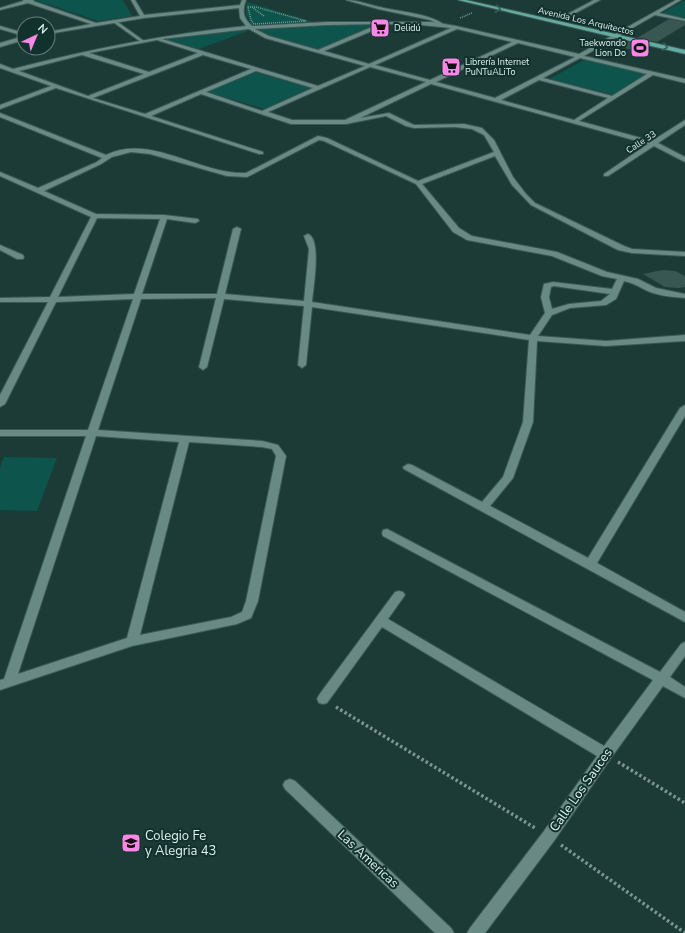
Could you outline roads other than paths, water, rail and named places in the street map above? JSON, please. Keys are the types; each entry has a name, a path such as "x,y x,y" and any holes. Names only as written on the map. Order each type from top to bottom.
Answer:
{"main road":[{"name":"Avenida Los Arquitectos","path":"460,0 685,52"},
{"name":"Avenida Los Arquitectos","path":"556,15 572,19"},
{"name":"Avenida Los Arquitectos","path":"617,29 632,32"}],"street":[{"path":"0,9 28,0 96,23"},
{"path":"133,0 143,17"},
{"path":"244,0 241,6 242,15 248,27 267,37 654,144 685,160"},
{"path":"564,17 595,0"},
{"path":"496,100 580,56 680,0"},
{"path":"56,31 96,23 241,6"},
{"path":"655,14 685,20"},
{"path":"12,71 82,53 142,41 248,27 315,23 418,23 456,27 685,81"},
{"path":"317,52 388,23"},
{"path":"0,27 16,33"},
{"path":"262,113 456,27"},
{"path":"0,44 16,39"},
{"path":"155,39 318,88"},
{"path":"346,122 518,41"},
{"path":"82,53 148,74"},
{"path":"88,98 204,53"},
{"path":"0,66 55,87 261,153"},
{"path":"146,116 256,69"},
{"path":"574,122 652,73"},
{"path":"538,78 613,98"},
{"path":"0,107 55,87"},
{"path":"200,92 291,122 346,122 389,115 412,126 462,126 476,128 485,133 498,153 500,161 524,197 533,204 620,248 632,251 685,254"},
{"path":"0,115 106,157"},
{"name":"Calle 33","path":"606,175 685,122"},
{"path":"38,191 99,163 106,157 140,150 226,174 241,176 247,175 313,140 318,138 325,139 418,183 456,230 470,238 554,254 605,274 669,294 685,296"},
{"path":"418,183 498,153"},
{"path":"0,174 95,216 164,217 195,221"},
{"path":"0,404 95,216"},
{"path":"4,683 92,433 164,217"},
{"path":"203,367 237,229"},
{"path":"302,365 313,249 308,236"},
{"path":"0,247 20,257"},
{"path":"483,507 508,478 528,422 533,338 549,313 569,306 604,303 613,297 621,278"},
{"path":"549,313 545,298 547,286 553,284 616,292"},
{"path":"0,300 52,300 90,297 138,296 261,299 354,310 533,338 595,343 642,342 685,338"},
{"path":"590,564 685,408"},
{"path":"0,433 92,433 262,444 275,447 281,456 252,601 247,615 233,621 132,641 4,683"},
{"path":"132,641 185,439"},
{"path":"408,467 590,564 685,617"},
{"path":"387,532 662,678 685,693"},
{"path":"323,699 399,595"},
{"path":"380,620 606,754"},
{"name":"Calle Los Sauces","path":"475,933 549,836 606,754 685,647"},
{"name":"Las Americas","path":"290,785 446,933"}],"lane":[{"path":"348,0 431,19 444,25"},
{"path":"114,21 142,41"}],"place":[{"name":"Delidú","path":"380,28"},
{"name":"Taekwondo Lion Do","path":"640,48"},
{"name":"Librería Internet PuNTuALiTo","path":"451,67"},
{"name":"Colegio Fe y Alegria 43","path":"131,843"}]}
